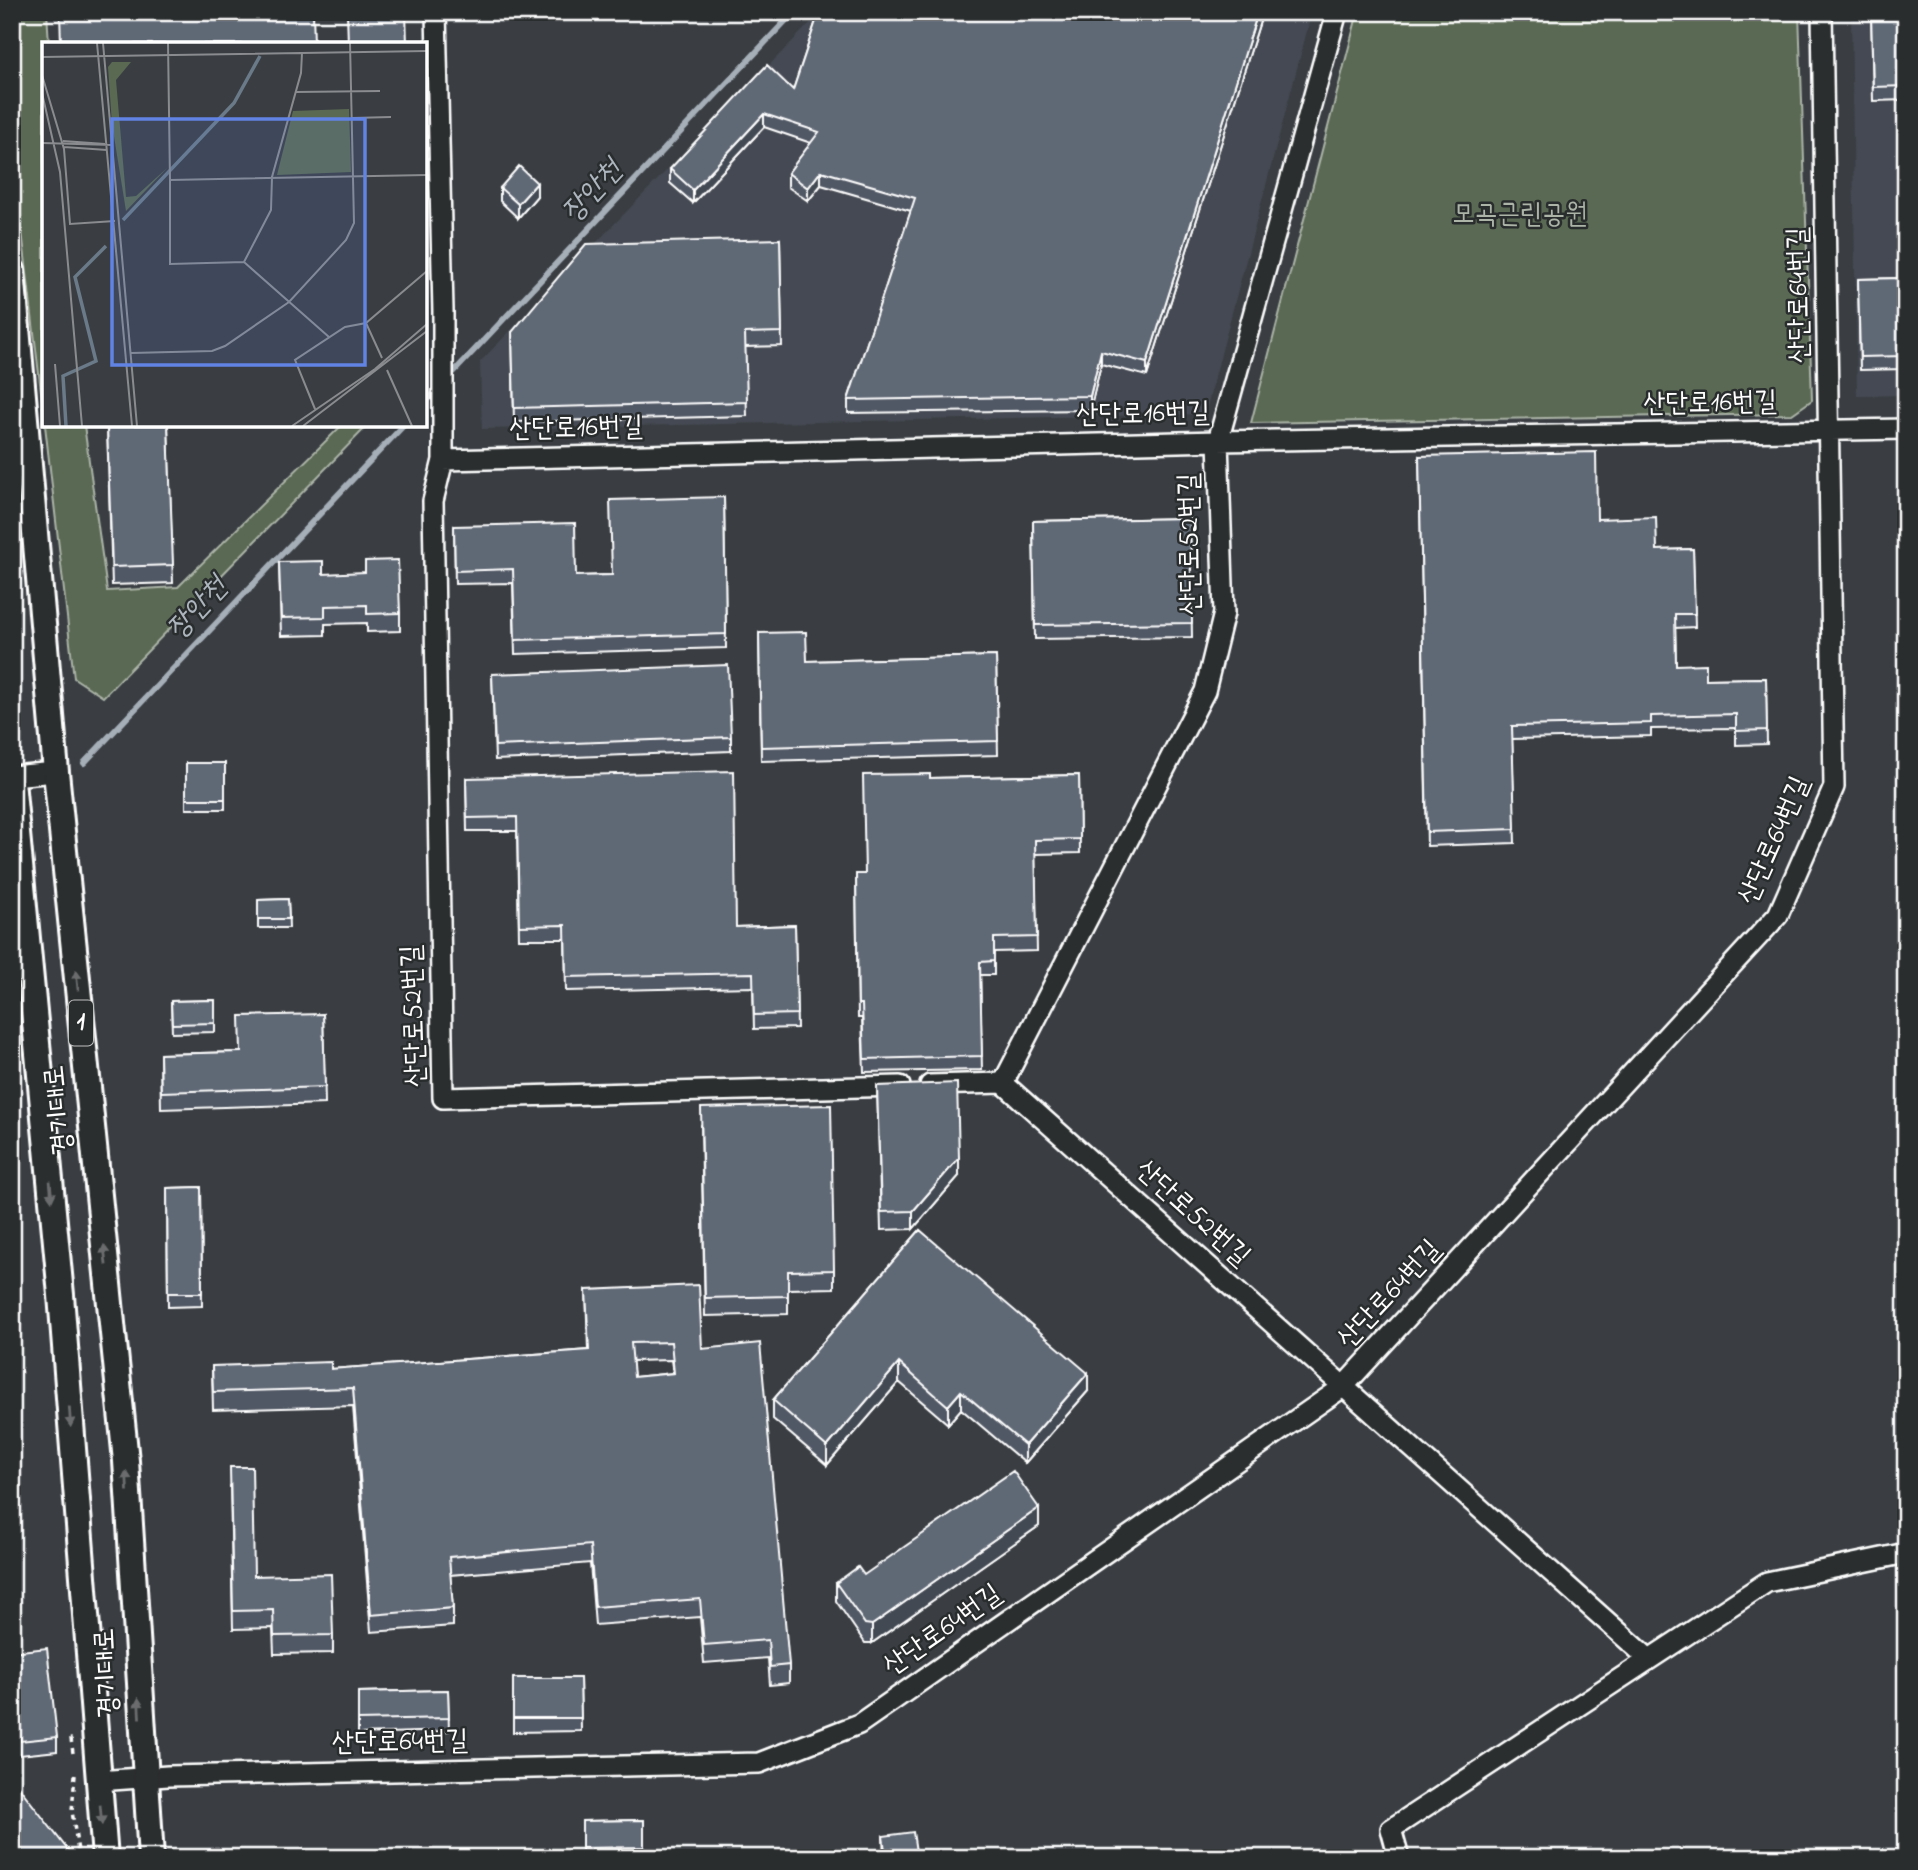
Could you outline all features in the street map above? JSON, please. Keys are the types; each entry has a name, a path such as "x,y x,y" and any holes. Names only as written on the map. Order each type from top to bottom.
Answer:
{"main road":[{"name":"경기대로","path":"12,271 56,772 125,1461 150,1858"},
{"name":"경기대로","path":"12,779 61,1295 105,1858"}],"street":[{"path":"436,12 443,311 443,460"},
{"name":"산단로52번길","path":"1003,1083 1205,691 1224,613 1218,441 1337,12"},
{"name":"산단로64번길","path":"98,1781 144,1776 759,1763 859,1724 1343,1387 1778,915 1834,788 1822,12"},
{"name":"산단로16번길","path":"443,460 1218,441 1906,429"},
{"name":"산단로52번길","path":"443,460 433,501 443,1098 1003,1083 1649,1659"},
{"path":"12,779 56,772"},
{"path":"1399,1858 1391,1829 1767,1581 1906,1553"}],"shaded area":[{"path":"821,12 1312,12 1205,414 482,429 480,362"},
{"path":"1851,12 1906,12 1906,395 1857,396"}],"green space":[{"path":"12,12 47,12 49,42 42,42 42,400 12,146"},
{"name":"모곡근린공원","path":"1358,12 1799,12 1812,400 1792,414 1251,423"},
{"path":"45,427 84,427 107,591 178,587 340,427 366,427 103,697 74,678"}],"building":[{"path":"60,12 313,12 314,42 61,42"},
{"path":"347,12 406,12 407,42 348,42"},
{"path":"819,12 1258,12 1147,363 1101,351 1090,396 848,400 915,198 821,171 808,188 788,173 819,132 764,114 693,190 670,169 767,65 793,90"},
{"path":"1871,12 1906,12 1906,86 1873,87"},
{"path":"519,166 537,183 518,204 500,188"},
{"path":"780,239 782,332 745,333 747,402 514,408 512,332 586,244"},
{"path":"1902,278 1904,356 1860,357 1858,279"},
{"path":"107,427 168,427 173,565 112,567"},
{"path":"1596,452 1597,519 1656,517 1657,550 1693,549 1695,614 1675,614 1676,665 1706,664 1706,679 1766,678 1767,730 1736,731 1736,714 1651,716 1651,723 1512,726 1515,829 1427,832 1419,456"},
{"path":"724,497 726,634 515,640 513,569 455,571 454,526 575,523 576,576 612,575 610,500"},
{"path":"1190,518 1192,623 1035,625 1033,521"},
{"path":"398,560 400,613 367,614 367,605 325,606 325,617 281,618 279,562 323,561 323,574 365,572 365,561"},
{"path":"806,632 807,661 996,656 998,741 761,747 759,633"},
{"path":"728,665 731,737 495,746 492,674"},
{"path":"186,763 225,763 225,799 186,799"},
{"path":"734,771 736,927 795,925 797,1014 754,1015 753,973 566,977 565,925 519,926 517,817 467,818 466,778"},
{"path":"930,774 930,778 1079,775 1080,839 1035,840 1037,937 994,938 994,961 980,962 982,1056 864,1059 862,1004 858,1004 856,874 865,874 863,775"},
{"path":"288,899 289,919 258,919 258,900"},
{"path":"215,1000 215,1023 172,1024 171,1001"},
{"path":"323,1014 325,1087 161,1092 160,1054 241,1052 240,1016"},
{"path":"957,1083 959,1158 913,1211 881,1212 877,1086"},
{"path":"831,1105 834,1270 788,1271 788,1296 705,1298 701,1108"},
{"path":"201,1187 202,1293 168,1293 167,1188"},
{"path":"920,1230 1088,1373 1025,1445 961,1391 948,1406 899,1363 827,1447 773,1400"},
{"path":"699,1285 702,1349 760,1343 789,1665 770,1667 768,1640 704,1645 700,1599 595,1607 590,1545 449,1557 453,1608 371,1615 353,1388 213,1392 212,1366 331,1362 331,1369 589,1350 586,1290","holes":["671,1342 674,1373 634,1377 631,1343"]},
{"path":"230,1467 252,1467 254,1576 331,1574 333,1635 274,1636 273,1610 233,1611"},
{"path":"1013,1471 1039,1508 872,1625 865,1624 836,1583 858,1567 864,1575"},
{"path":"47,1648 57,1737 20,1741 12,1652"},
{"path":"513,1678 580,1678 581,1718 513,1718"},
{"path":"448,1690 449,1718 358,1720 358,1692"},
{"path":"12,1778 74,1858 12,1858"},
{"path":"644,1820 644,1847 582,1848 582,1821"},
{"path":"913,1832 917,1858 886,1858 883,1836"}],"waterway":[{"name":"장안천","path":"449,377 794,12"},
{"name":"장안천","path":"427,400 439,388"},
{"name":"장안천","path":"84,763 402,427"}]}
